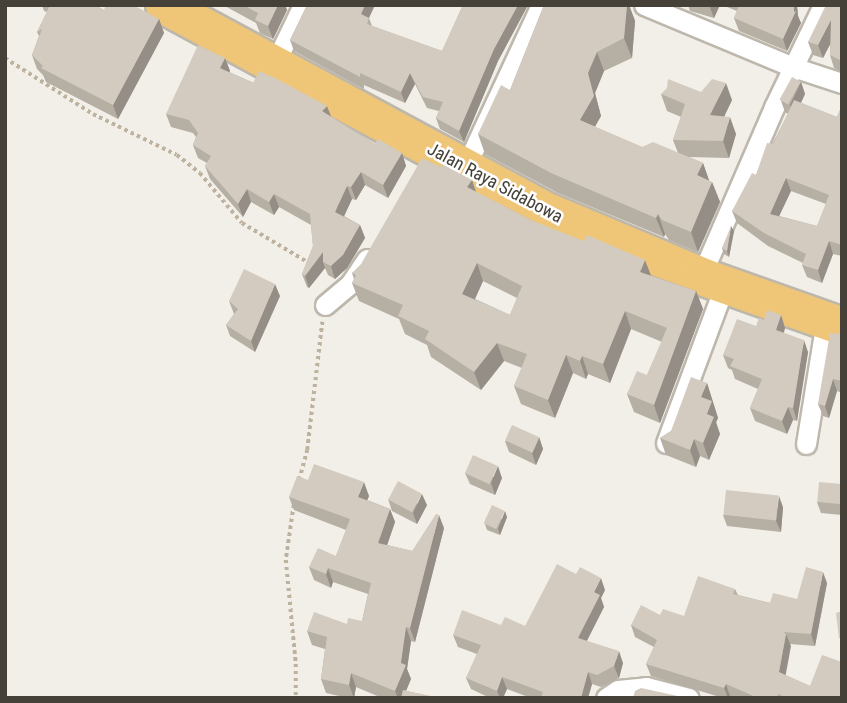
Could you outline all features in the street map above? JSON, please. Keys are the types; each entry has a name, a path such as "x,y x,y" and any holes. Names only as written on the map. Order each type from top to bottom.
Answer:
{"highway":[{"name":"Jalan Raya Sidabowa","path":"164,5 274,65 423,159 465,168 570,222 713,280 834,323"}],"street":[{"path":"274,65 303,5"},
{"path":"465,168 541,5"},
{"path":"644,5 793,67 842,83"},
{"path":"666,443 713,280 793,67 823,5"},
{"path":"325,305 350,284 374,245"},
{"path":"806,444 834,323"},
{"path":"606,698 618,690 646,687 689,698"}],"path":[{"path":"5,58 93,114 177,155 200,173 242,223 314,268"},
{"path":"297,492 307,450 325,305"},
{"path":"295,503 286,560 296,664 296,698"}],"building":[{"path":"50,5 95,5 104,10 106,5 133,5 159,19 113,105 41,68 43,66 32,55 42,29 37,32"},
{"path":"243,5 278,5 268,26 255,20 258,13"},
{"path":"307,5 365,5 361,14 369,18 367,24 442,51 463,5 518,5 494,49 459,131 436,118 443,102 423,97 410,73 401,92 360,73 360,77 290,40"},
{"path":"544,5 627,5 624,38 597,52 588,73 594,96 580,120 642,147 653,142 703,163 697,175 712,182 691,232 662,220 658,214 656,218 551,173 478,134 501,85 510,90"},
{"path":"739,5 794,5 794,12 796,11 783,39 734,18"},
{"path":"826,5 842,5 842,61 830,55 831,20 818,45 808,42"},
{"path":"198,45 225,58 220,68 253,83 259,71 275,78 327,106 322,111 375,144 378,139 402,153 383,185 361,172 351,187 347,186 335,212 360,225 343,255 331,266 323,262 323,252 305,276 302,274 313,246 310,214 274,194 269,202 247,189 238,204 205,166 211,156 193,145 198,133 189,120 166,114"},
{"path":"792,77 801,82 788,105 779,100"},
{"path":"668,79 701,92 712,79 726,83 710,115 730,117 723,141 673,140 685,104 661,94 667,88"},
{"path":"794,100 837,117 842,105 842,245 829,241 818,270 802,265 806,254 764,233 732,211 752,173 756,175 767,143 773,144","holes":["786,178 829,195 817,226 770,214"]},
{"path":"422,158 441,167 443,164 472,180 467,187 533,221 584,241 587,235 645,260 640,272 696,291 654,405 627,394 637,371 647,375 667,328 625,311 603,364 582,356 580,361 566,355 548,400 514,386 527,354 497,343 474,372 425,339 429,331 398,316 403,305 352,283 356,275 352,273 361,264","holes":["477,263 522,286 510,315 462,294"]},
{"path":"731,226 727,251 722,248"},
{"path":"244,269 275,284 251,341 226,325 238,309 229,301"},
{"path":"767,310 781,315 776,330 804,340 793,408 788,407 782,421 750,408 762,379 730,366 734,359 723,355 737,319 756,326 759,318 764,320"},
{"path":"830,333 841,334 842,381 833,379 825,406 818,404"},
{"path":"691,377 707,383 701,397 712,401 707,414 714,417 703,443 694,439 690,450 660,438 671,431"},
{"path":"512,425 539,437 532,453 505,441"},
{"path":"473,455 498,466 490,484 465,473"},
{"path":"314,464 364,482 358,497 390,509 378,543 412,551 436,514 439,515 410,628 406,627 401,663 406,665 395,691 351,673 349,685 321,679 327,637 307,631 314,612 347,624 348,618 362,621 371,583 328,568 326,574 309,567 318,548 336,556 350,519 289,497 297,476 308,480"},
{"path":"398,481 422,494 412,512 388,500"},
{"path":"819,482 842,484 840,504 817,502"},
{"path":"726,490 779,496 776,520 723,515"},
{"path":"492,505 505,511 496,529 484,523"},
{"path":"557,564 576,574 580,567 601,578 594,592 600,595 578,638 619,651 614,666 597,675 588,672 581,698 541,698 543,692 502,677 497,691 466,678 481,645 453,635 462,610 501,625 505,617 525,626"},
{"path":"806,567 823,572 811,634 783,632 786,634 779,672 810,686 822,655 842,662 842,698 787,698 778,694 777,698 758,698 726,684 724,688 646,664 657,640 631,625 641,605 660,615 663,609 684,616 698,576 735,589 733,594 770,603 773,593 797,599"},
{"path":"842,611 842,638 839,638 836,613"},
{"path":"641,688 687,698 633,698 635,691"},
{"path":"403,690 439,698 401,698"}]}
